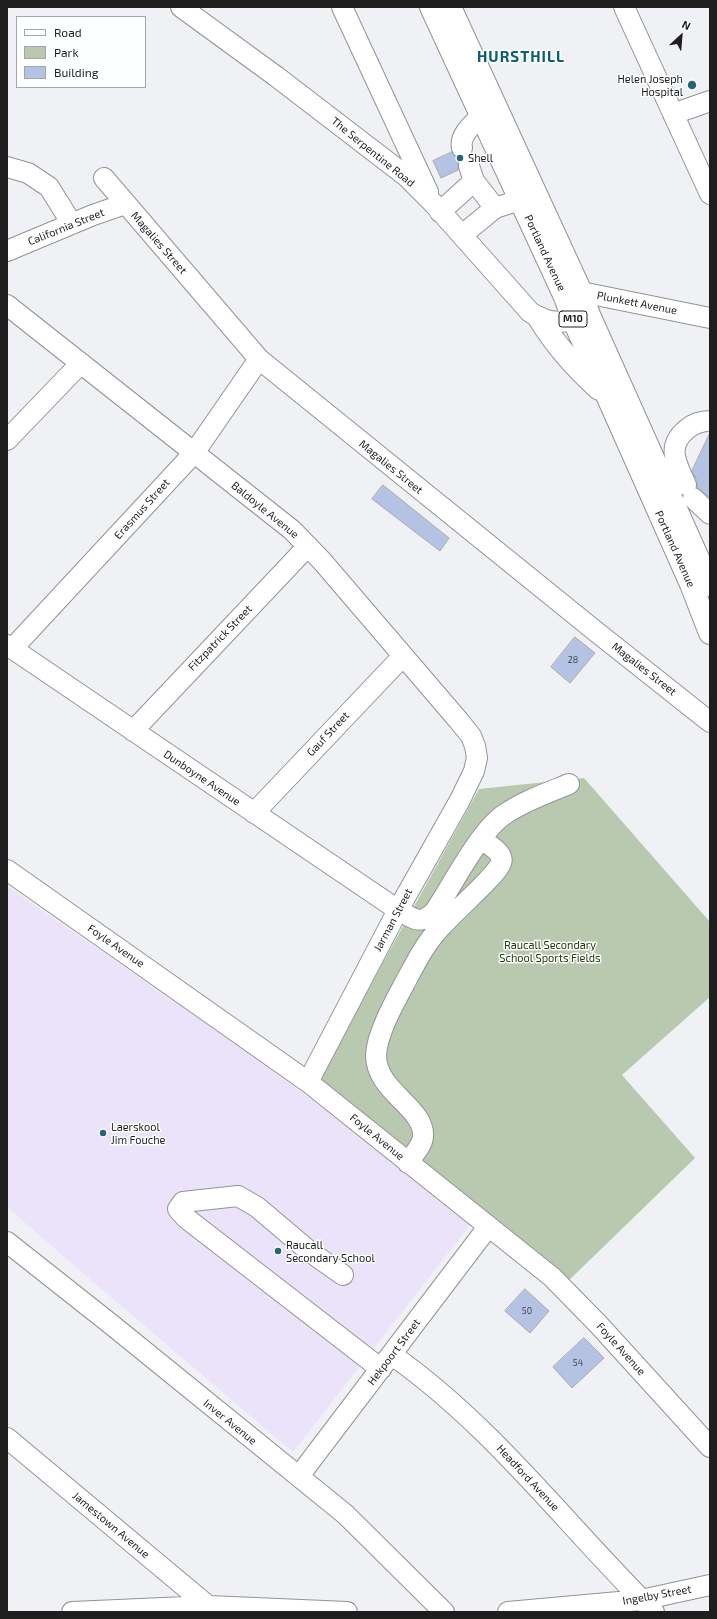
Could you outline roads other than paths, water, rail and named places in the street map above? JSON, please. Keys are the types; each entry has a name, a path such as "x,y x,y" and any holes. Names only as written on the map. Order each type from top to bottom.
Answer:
{"main road":[{"name":"Portland Avenue","path":"431,7 520,200 573,294"},
{"name":"Portland Avenue","path":"450,7 573,294 608,398 704,581"},
{"path":"539,318 548,334 608,398"},
{"name":"Portland Avenue","path":"581,318 704,581 710,633"}],"street":[{"name":"The Serpentine Road","path":"181,7 230,42 406,176 437,208 530,312 539,318"},
{"path":"342,7 437,208 468,165"},
{"path":"624,7 710,194"},
{"path":"673,114 710,101"},
{"path":"481,116 462,138 461,143 468,165 495,208"},
{"path":"7,167 28,173 49,187 72,224"},
{"name":"Magalies Street","path":"104,178 259,360 710,722"},
{"path":"462,236 495,208 520,200"},
{"name":"California Street","path":"7,251 32,239 125,204"},
{"name":"Plunkett Avenue","path":"573,294 710,318"},
{"name":"Baldoyle Avenue","path":"7,305 281,521 308,546 465,728 475,746 477,758"},
{"path":"539,318 546,321 581,318"},
{"name":"Erasmus Street","path":"10,647 194,453 259,360"},
{"path":"7,440 81,363"},
{"path":"710,421 695,424 682,433 676,441 674,448 674,455 690,492 710,514"},
{"name":"Fitzpatrick Street","path":"132,731 308,546"},
{"name":"Dunboyne Avenue","path":"10,647 398,910 416,920 422,921 428,919 441,902 480,840"},
{"name":"Gauf Street","path":"254,813 403,656"},
{"name":"Jarman Street","path":"308,1082 398,910 460,800 474,771 477,758"},
{"path":"408,1163 420,1146 423,1136 421,1126 416,1114 386,1084 380,1073 376,1054 390,1012 421,952 438,929 484,883 501,863 501,858 498,853 490,845 480,840 491,826 504,814 568,784"},
{"name":"Foyle Avenue","path":"7,870 308,1082 566,1290 710,1447"},
{"name":"Headford Avenue","path":"343,1275 309,1251 257,1207 238,1196 183,1202 178,1209 186,1218 386,1362 429,1382 476,1424 647,1606"},
{"name":"Hekpoort Street","path":"299,1476 488,1227"},
{"name":"Inver Avenue","path":"7,1242 345,1514 444,1612"},
{"name":"Jamestown Avenue","path":"7,1438 212,1609"},
{"name":"Ingelby Street","path":"508,1612 647,1606 710,1585"},
{"path":"72,1612 212,1609 347,1612"}],"place":[{"name":"Helen Joseph Hospital","path":"692,85"},
{"name":"Shell","path":"460,158"},
{"name":"Laerskool Jim Fouche","path":"103,1133"},
{"name":"Raucall Secondary School","path":"278,1251"}],"district":[{"name":"HURSTHILL","path":"521,57"}],"park label":[{"name":"Raucall Secondary School Sports Fields","path":"550,951"}]}
